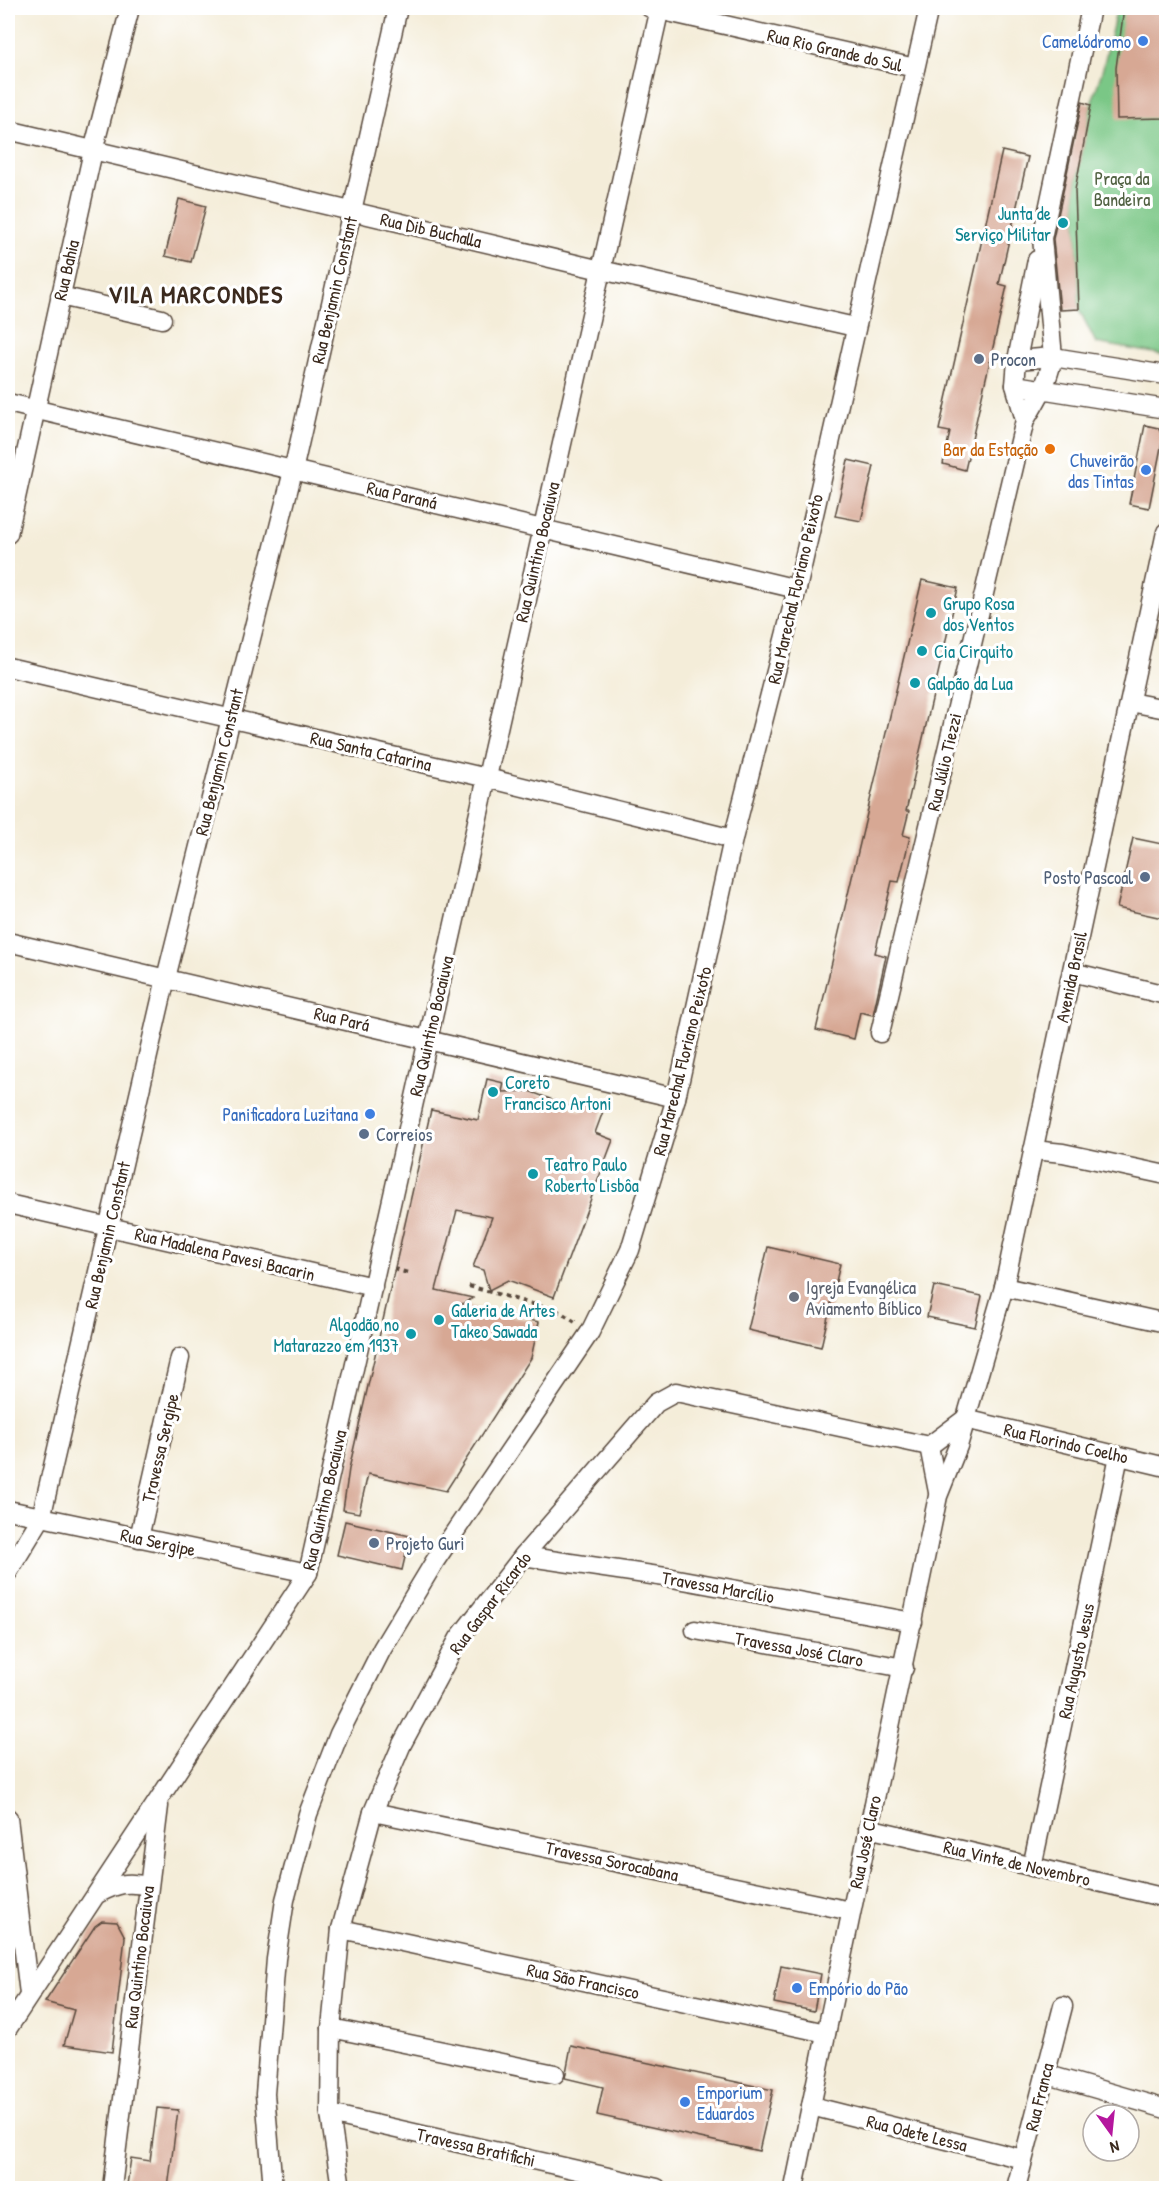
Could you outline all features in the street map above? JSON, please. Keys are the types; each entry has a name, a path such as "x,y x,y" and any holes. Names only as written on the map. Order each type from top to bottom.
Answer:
{"street":[{"name":"Rua Bahia","path":"8,534 93,151 130,8"},
{"name":"Rua Benjamin Constant","path":"8,1572 41,1518 166,978 293,471 398,8"},
{"name":"Rua Rio Grande do Sul","path":"656,8 915,68"},
{"name":"Rua Quintino Bocaiuva","path":"112,2188 159,1802 308,1573 601,270 656,8"},
{"name":"Rua Marechal Floriano Peixoto","path":"273,2188 265,2094 276,1959 296,1855 326,1765 354,1700 382,1649 435,1561 590,1332 630,1250 676,1098 733,839 797,589 929,8"},
{"name":"Rua Júlio Tiezzi","path":"1025,420 1015,385 1017,360 1091,8"},
{"name":"Rua Dib Buchalla","path":"8,130 601,270 855,327"},
{"path":"1043,231 1053,357"},
{"path":"60,296 162,319"},
{"name":"Rua Júlio Tiezzi","path":"880,1034 1025,420 1044,389 1053,357"},
{"path":"1017,360 1053,357 1167,375"},
{"path":"1015,385 1167,409"},
{"name":"Rua Paraná","path":"8,403 293,471 543,527 797,589"},
{"name":"Avenida Brasil","path":"965,1419 1004,1287 1167,532"},
{"name":"Rua Santa Catarina","path":"8,667 487,778 733,839"},
{"path":"1130,702 1167,709"},
{"name":"Rua Pará","path":"8,942 428,1038 676,1098"},
{"path":"1072,972 1167,995"},
{"path":"1033,1150 1063,1153 1167,1174"},
{"name":"Rua Madalena Pavesi Bacarin","path":"8,1204 372,1287"},
{"path":"1004,1287 1167,1323"},
{"name":"Travessa Sergipe","path":"139,1538 180,1358"},
{"name":"Rua Gaspar Ricardo","path":"341,2188 330,2114 331,2028 341,1929 373,1812 402,1744 459,1638 523,1556 656,1402 676,1392 929,1446"},
{"path":"929,1446 965,1419"},
{"name":"Rua Florindo Coelho","path":"965,1419 1167,1467"},
{"name":"Rua José Claro","path":"794,2188 938,1496 958,1446 965,1419"},
{"name":"Rua José Claro","path":"929,1446 936,1470 938,1496"},
{"name":"Rua Augusto Jesus","path":"1032,1867 1119,1456"},
{"name":"Rua Sergipe","path":"8,1510 308,1573"},
{"name":"Travessa Marcílio","path":"523,1556 672,1578 912,1622"},
{"name":"Travessa José Claro","path":"695,1630 904,1668"},
{"path":"8,2028 159,1802"},
{"name":"Travessa Sorocabana","path":"373,1812 851,1911"},
{"path":"8,1818 29,1994"},
{"name":"Rua Vinte de Novembro","path":"868,1828 1167,1898"},
{"path":"98,1894 120,1883 130,1882 148,1886"},
{"name":"Rua São Francisco","path":"341,1929 826,2032"},
{"name":"Rua Franca","path":"1016,2188 1063,2006"},
{"path":"331,2028 555,2074"},
{"path":"1045,2074 1167,2109"},
{"name":"Rua Odete Lessa","path":"811,2106 1023,2159"},
{"name":"Travessa Bratifichi","path":"330,2114 657,2188"}],"path":[{"path":"469,1286 560,1312 590,1332"}],"green space":[{"name":"Praça da Bandeira","path":"1117,8 1166,8 1166,355 1096,343 1079,309 1075,190 1091,105 1103,68"}],"building":[{"name":"Camelódromo","path":"1124,8 1167,8 1167,118 1117,119 1116,68"},
{"path":"1082,102 1091,105 1075,190 1079,309 1060,310 1053,239"},
{"path":"1002,151 1028,157 999,284 1007,286 965,470 943,464 950,432 939,430"},
{"path":"179,199 206,206 191,262 165,256"},
{"name":"Chuveirão das Tintas","path":"1145,425 1158,428 1163,437 1149,508 1129,504"},
{"path":"848,460 874,466 861,521 835,516"},
{"path":"922,580 958,588 906,811 909,811 903,835 910,837 899,882 892,881 875,953 886,956 873,1015 860,1012 854,1039 816,1030"},
{"name":"Posto Pascoal","path":"1133,838 1167,845 1167,919 1117,908"},
{"path":"487,1079 504,1083 502,1092 529,1091 582,1111 586,1099 605,1106 595,1133 613,1140 554,1297 508,1280 489,1290 483,1270 473,1267 492,1217 457,1210 436,1290 473,1298 460,1305 539,1322 531,1358 446,1491 368,1474 359,1513 343,1510 349,1469 431,1110 478,1120"},
{"name":"Igreja Evangélica Aviamento Bíblico","path":"768,1247 840,1264 821,1347 748,1330"},
{"path":"934,1286 982,1296 975,1327 927,1317"},
{"name":"Projeto Guri","path":"345,1521 410,1536 402,1570 337,1555"},
{"path":"102,1921 117,1922 125,1937 112,2052 64,2045 74,2010 45,2002 95,1926"},
{"name":"Empório do Pão","path":"781,1966 821,1974 814,2011 774,2003"},
{"name":"Emporium Eduardos","path":"571,2046 773,2090 759,2151 597,2115 603,2087 565,2078"},
{"path":"157,2108 178,2110 168,2188 127,2185 131,2158 150,2161"}],"place":[{"name":"Camelódromo","path":"1143,41"},
{"name":"Junta de Serviço Militar","path":"1063,223"},
{"name":"Procon","path":"979,359"},
{"name":"Bar da Estação","path":"1050,449"},
{"name":"Chuveirão das Tintas","path":"1146,470"},
{"name":"Grupo Rosa dos Ventos","path":"931,613"},
{"name":"Cia Cirquito","path":"922,651"},
{"name":"Galpão da Lua","path":"915,683"},
{"name":"Posto Pascoal","path":"1145,877"},
{"name":"Coreto Francisco Artoni","path":"493,1092"},
{"name":"Panificadora Luzitana","path":"370,1114"},
{"name":"Correios","path":"364,1134"},
{"name":"Teatro Paulo Roberto Lisbôa","path":"533,1174"},
{"name":"Igreja Evangélica Aviamento Bíblico","path":"794,1297"},
{"name":"Galeria de Artes Takeo Sawada","path":"439,1320"},
{"name":"Algodão no Matarazzo em 1937","path":"411,1334"},
{"name":"Projeto Guri","path":"374,1543"},
{"name":"Empório do Pão","path":"797,1988"},
{"name":"Emporium Eduardos","path":"685,2102"}],"district":[{"name":"VILA MARCONDES","path":"196,294"}]}
